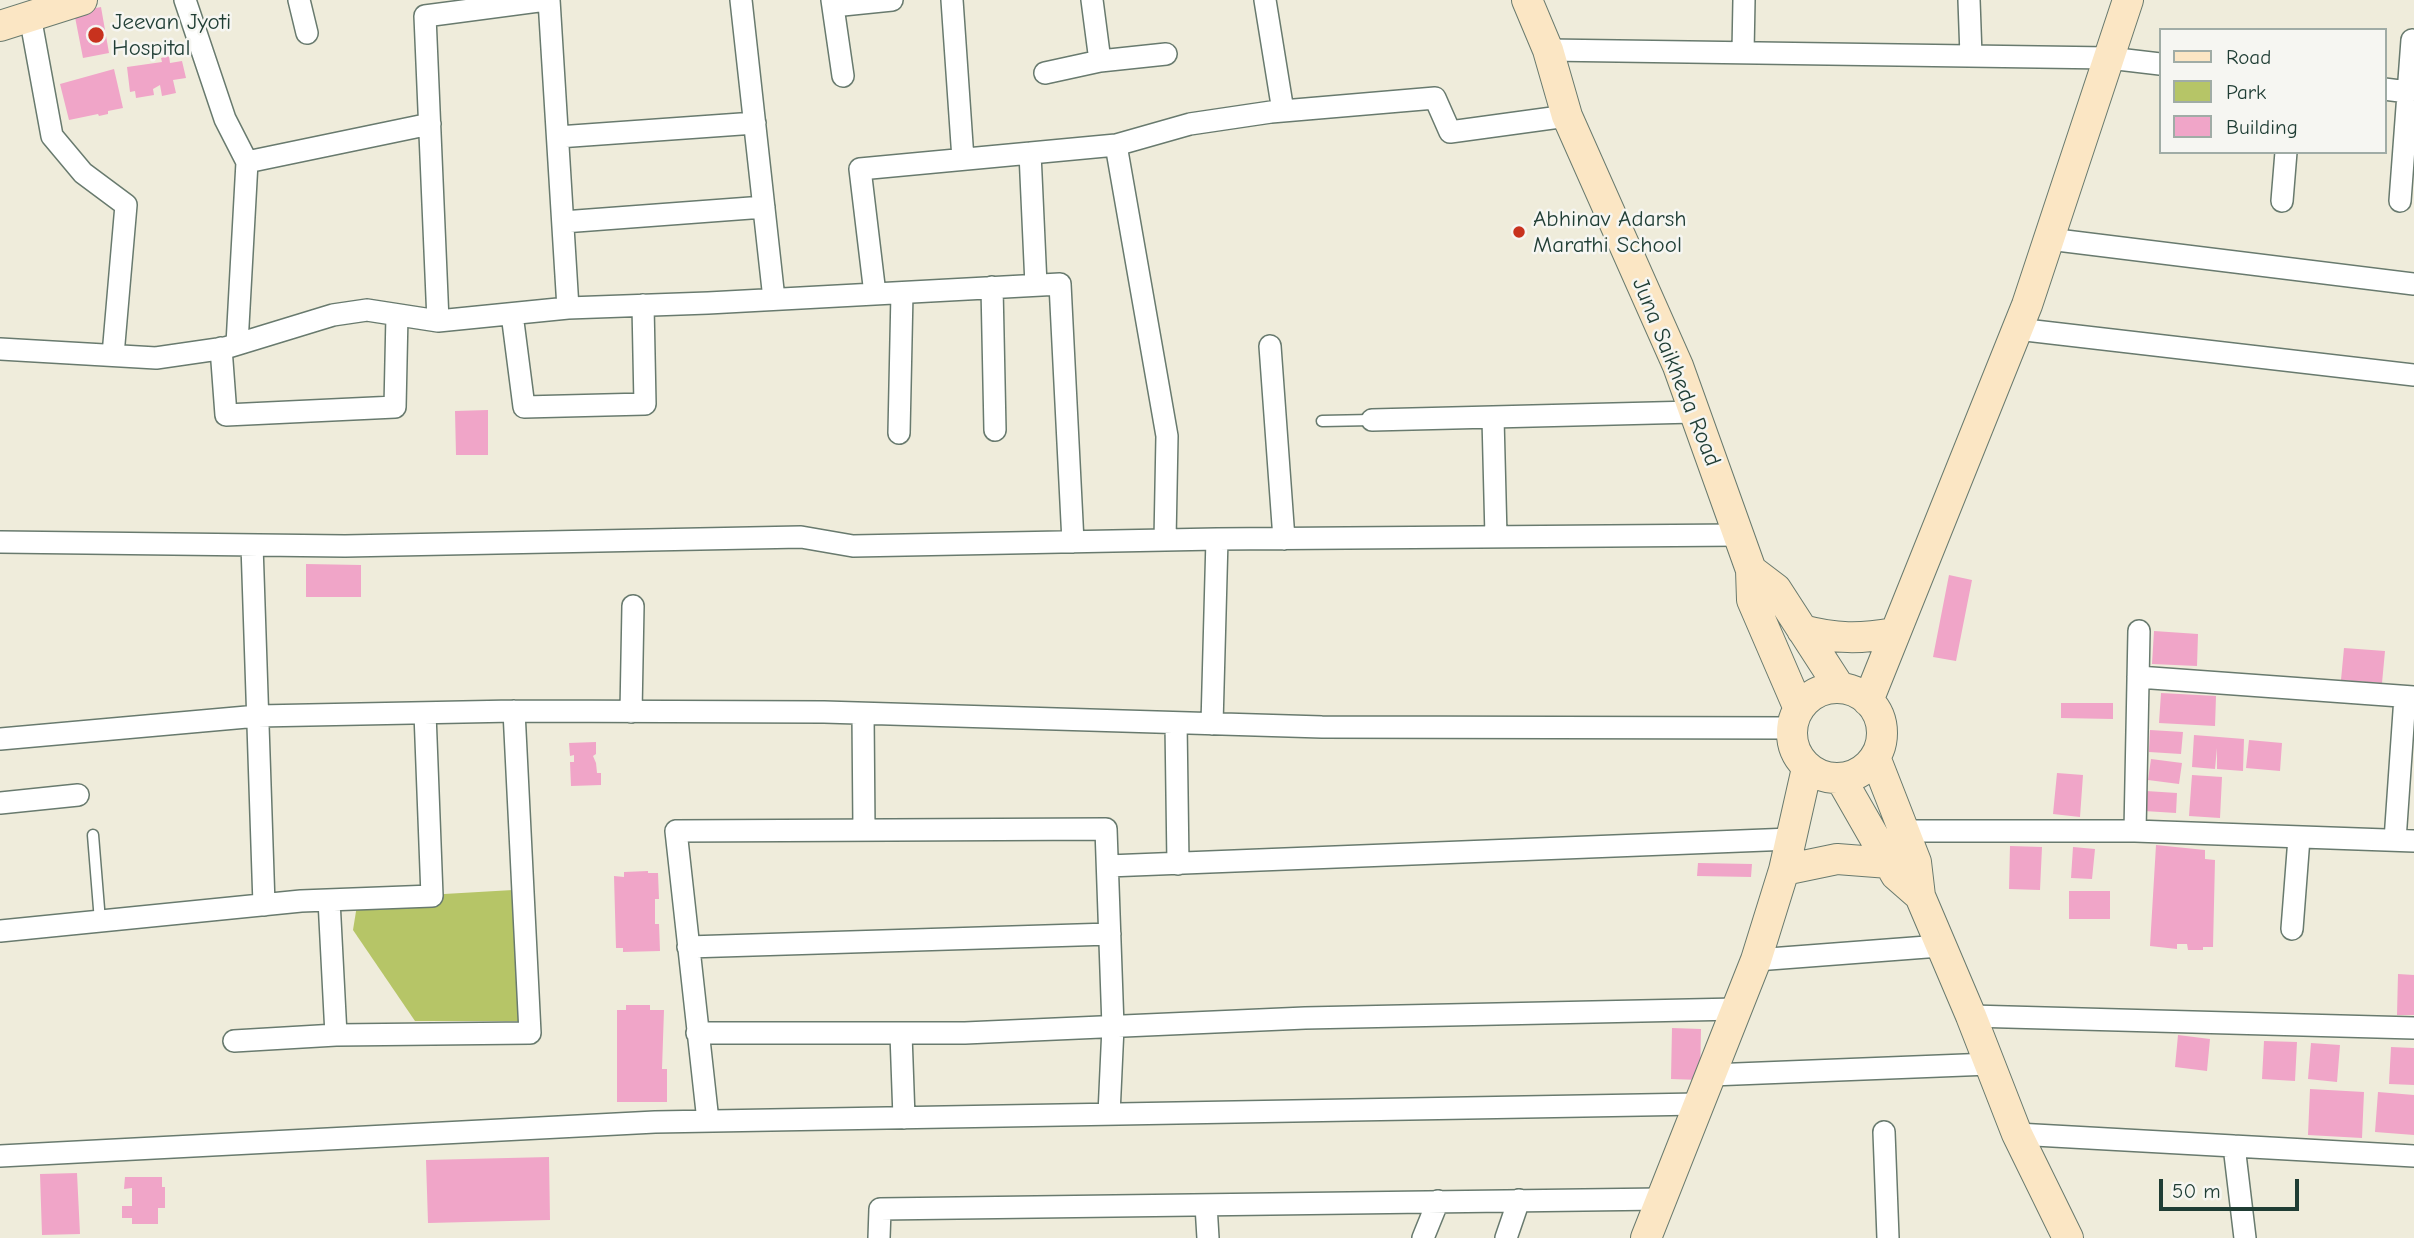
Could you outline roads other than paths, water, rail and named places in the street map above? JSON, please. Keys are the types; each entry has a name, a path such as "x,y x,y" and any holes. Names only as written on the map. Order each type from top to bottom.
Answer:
{"main road":[{"path":"0,26 82,0"},
{"name":"Juna Saikheda Road","path":"1527,0 1548,50 1567,116 1678,366 1751,570 1752,600 1795,718"},
{"path":"1868,701 2017,328 2128,0"},
{"path":"1751,570 1776,589 1840,688"},
{"path":"1802,630 1843,638 1866,638 1894,633"},
{"path":"1840,688 1856,692 1868,701 1877,713 1882,728 1881,743 1866,768 1854,775 1841,779 1817,775 1807,768 1798,756 1793,743 1795,718 1817,693 1840,688"},
{"path":"1875,757 1916,862 1920,896 1940,946 2017,1133 2068,1238"},
{"path":"1646,1238 1756,960 1784,870 1807,768"},
{"path":"1841,779 1896,875 1920,896"},
{"path":"1784,870 1837,859 1889,863"}],"street":[{"path":"185,0 225,119 247,162 229,346 226,415 395,407 397,315"},
{"path":"299,0 307,33"},
{"path":"438,321 425,16 548,0 568,308"},
{"path":"741,0 774,299"},
{"path":"843,76 832,3 892,0"},
{"path":"952,0 963,159"},
{"path":"1092,0 1100,61"},
{"path":"1265,0 1283,111"},
{"path":"1743,52 1745,0"},
{"path":"1969,0 1971,56"},
{"path":"30,16 51,136 83,173 126,205 113,355"},
{"path":"2400,201 2408,161 2408,92 2412,40"},
{"path":"1548,50 2109,58 2158,64"},
{"path":"1045,73 1100,61 1166,54"},
{"path":"2386,89 2408,92"},
{"path":"875,294 860,169 1116,145 1190,124 1283,111 1435,98 1450,132 1567,116"},
{"path":"558,136 755,123"},
{"path":"247,162 430,124"},
{"path":"1116,145 1167,436 1166,540"},
{"path":"1030,153 1036,285"},
{"path":"2282,201 2286,154"},
{"path":"563,222 764,207"},
{"path":"2049,239 2414,284"},
{"path":"0,349 156,358 229,346 333,315 366,310 438,321 568,308 1060,284 1073,542"},
{"path":"992,288 995,430"},
{"path":"899,433 901,293"},
{"path":"512,314 524,408 645,404 643,305"},
{"path":"2017,328 2414,375"},
{"path":"1270,346 1284,539"},
{"path":"1372,420 1694,412"},
{"path":"1493,418 1496,537"},
{"path":"0,542 345,547 801,537 853,546 1217,539 1739,535"},
{"path":"1212,724 1217,539"},
{"path":"252,545 264,905"},
{"path":"631,712 633,606"},
{"path":"2136,831 2139,631"},
{"path":"1903,831 2136,831 2405,841 2409,697 2138,677"},
{"path":"0,739 258,716 514,711 863,713 1336,727 1795,718"},
{"path":"234,1041 336,1035 530,1033 514,711"},
{"path":"0,931 264,905 432,896 425,713"},
{"path":"863,713 864,830"},
{"path":"1176,723 1178,864"},
{"path":"0,803 78,795"},
{"path":"708,1121 676,831 1106,829 1113,1027 1109,1114"},
{"path":"1108,866 1791,838"},
{"path":"2291,929 2299,838"},
{"path":"329,900 336,1035"},
{"path":"688,947 1110,934"},
{"path":"1756,960 1940,946"},
{"path":"697,1033 901,1034 1305,1018 1737,1009"},
{"path":"1971,1016 2414,1028"},
{"path":"901,1034 904,1118"},
{"path":"1711,1075 1990,1063"},
{"path":"0,1156 708,1121 1699,1104"},
{"path":"1884,1132 1888,1238"},
{"path":"2017,1133 2414,1156"},
{"path":"2234,1146 2245,1238"},
{"path":"879,1238 880,1209 1662,1199"},
{"path":"1506,1238 1519,1200"},
{"path":"1423,1238 1438,1202"},
{"path":"1206,1205 1208,1238"}],"lane":[{"path":"1322,421 1372,420"},
{"path":"93,835 100,921"}],"place":[{"name":"Jeevan Jyoti Hospital","path":"96,35"},
{"name":"Abhinav Adarsh Marathi School","path":"1519,232"}]}
